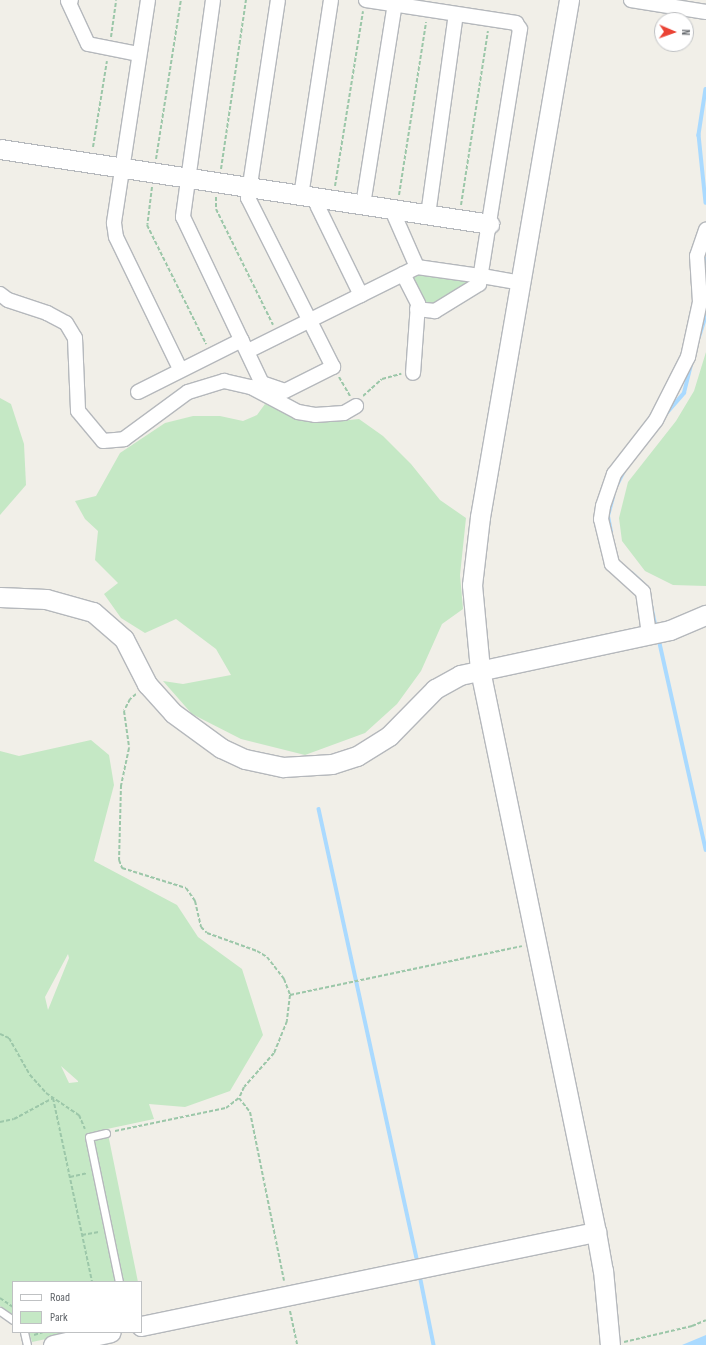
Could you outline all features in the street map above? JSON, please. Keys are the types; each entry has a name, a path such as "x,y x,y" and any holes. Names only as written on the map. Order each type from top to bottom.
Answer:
{"street":[{"path":"71,0 68,2 88,44 139,54"},
{"path":"148,0 114,224 116,237 180,369"},
{"path":"213,0 187,178 183,217 262,383 285,391 333,367 309,322 248,198 278,0"},
{"path":"331,0 309,197 318,207 361,295"},
{"path":"569,0 522,283 480,517 473,578 473,615 480,670 596,1232 603,1270 610,1345"},
{"path":"631,0 706,12"},
{"path":"365,4 395,4 490,18 516,23 520,29 489,224 478,275 479,284 435,311 417,309"},
{"path":"363,205 395,4"},
{"path":"428,215 456,14"},
{"path":"0,149 363,205 395,206 428,215 489,224"},
{"path":"395,206 417,267"},
{"path":"655,633 643,592 612,564 601,519 603,506 614,474 656,420 688,358 700,302 697,256 706,230"},
{"path":"138,392 180,369 309,322 417,267 478,275 522,283"},
{"path":"403,274 418,304 413,373"},
{"path":"0,294 8,300 47,313 66,323 75,338 78,411 103,441 124,439 188,392 224,381 251,387 298,412 315,415 344,413 356,406"},
{"path":"0,597 46,599 92,612 124,639 147,684 173,713 221,748 266,765 303,768 332,764 357,756 389,736 435,689 460,675 655,633 706,615"},
{"path":"142,1326 596,1232"},
{"path":"52,1345 106,1333"}],"lane":[{"path":"106,1133 89,1137 119,1281"},
{"path":"0,1311 12,1319"},
{"path":"24,1333 27,1345"}],"path":[{"path":"92,155 110,48 116,0"},
{"path":"334,192 365,4"},
{"path":"395,206 428,9"},
{"path":"460,212 490,18"},
{"path":"333,367 356,406 366,392 382,379 413,373"},
{"path":"106,1133 226,1108 239,1098 244,1088 274,1053 287,1021 290,995 284,979 267,957 258,951 207,933 201,927 195,901 186,888 122,868 119,860 121,785 129,748 124,711 130,699 147,684"},
{"path":"290,995 536,943"},
{"path":"0,1034 9,1038 30,1075 53,1098 79,1115 89,1137"},
{"path":"0,1122 14,1119 53,1098"},
{"path":"53,1098 92,1281"},
{"path":"239,1098 250,1112 297,1345"},
{"path":"70,1177 96,1171"},
{"path":"82,1235 108,1230"},
{"path":"0,1298 12,1306"},
{"path":"610,1345 640,1340 706,1320"}],"green space":[{"path":"419,272 475,280 435,307 427,306 412,276"},
{"path":"706,352 706,586 673,585 645,571 622,541 619,518 628,482 676,421 694,391"},
{"path":"0,398 11,404 24,444 26,485 0,515"},
{"path":"265,404 297,417 331,422 359,419 383,436 411,464 440,500 466,518 460,575 463,609 442,624 421,671 397,704 365,733 305,755 241,739 192,714 163,681 183,684 231,675 216,649 176,619 145,633 121,618 104,594 118,583 95,560 98,531 85,519 75,501 96,496 120,453 165,423 193,416 220,416 243,421 257,415"},
{"path":"91,740 109,755 114,785 94,861 177,905 198,937 242,969 263,1035 230,1091 185,1107 149,1104 154,1119 107,1129 138,1281 12,1281 12,1314 0,1306 0,751 19,756","holes":["68,954 69,958 48,1010 45,997","61,1066 78,1081 69,1083"]},
{"path":"29,1333 74,1333 32,1342"}],"water":[{"path":"706,1335 706,1345 682,1345"}],"waterway":[{"path":"706,89 699,135 706,203"},
{"path":"706,259 706,282"},
{"path":"699,337 706,316"},
{"path":"665,415 684,393 691,364"},
{"path":"617,485 624,471"},
{"path":"611,532 608,516 613,497"},
{"path":"632,573 646,586"},
{"path":"651,603 656,627"},
{"path":"659,639 706,850"},
{"path":"319,809 418,1263"},
{"path":"420,1275 434,1345"}]}
